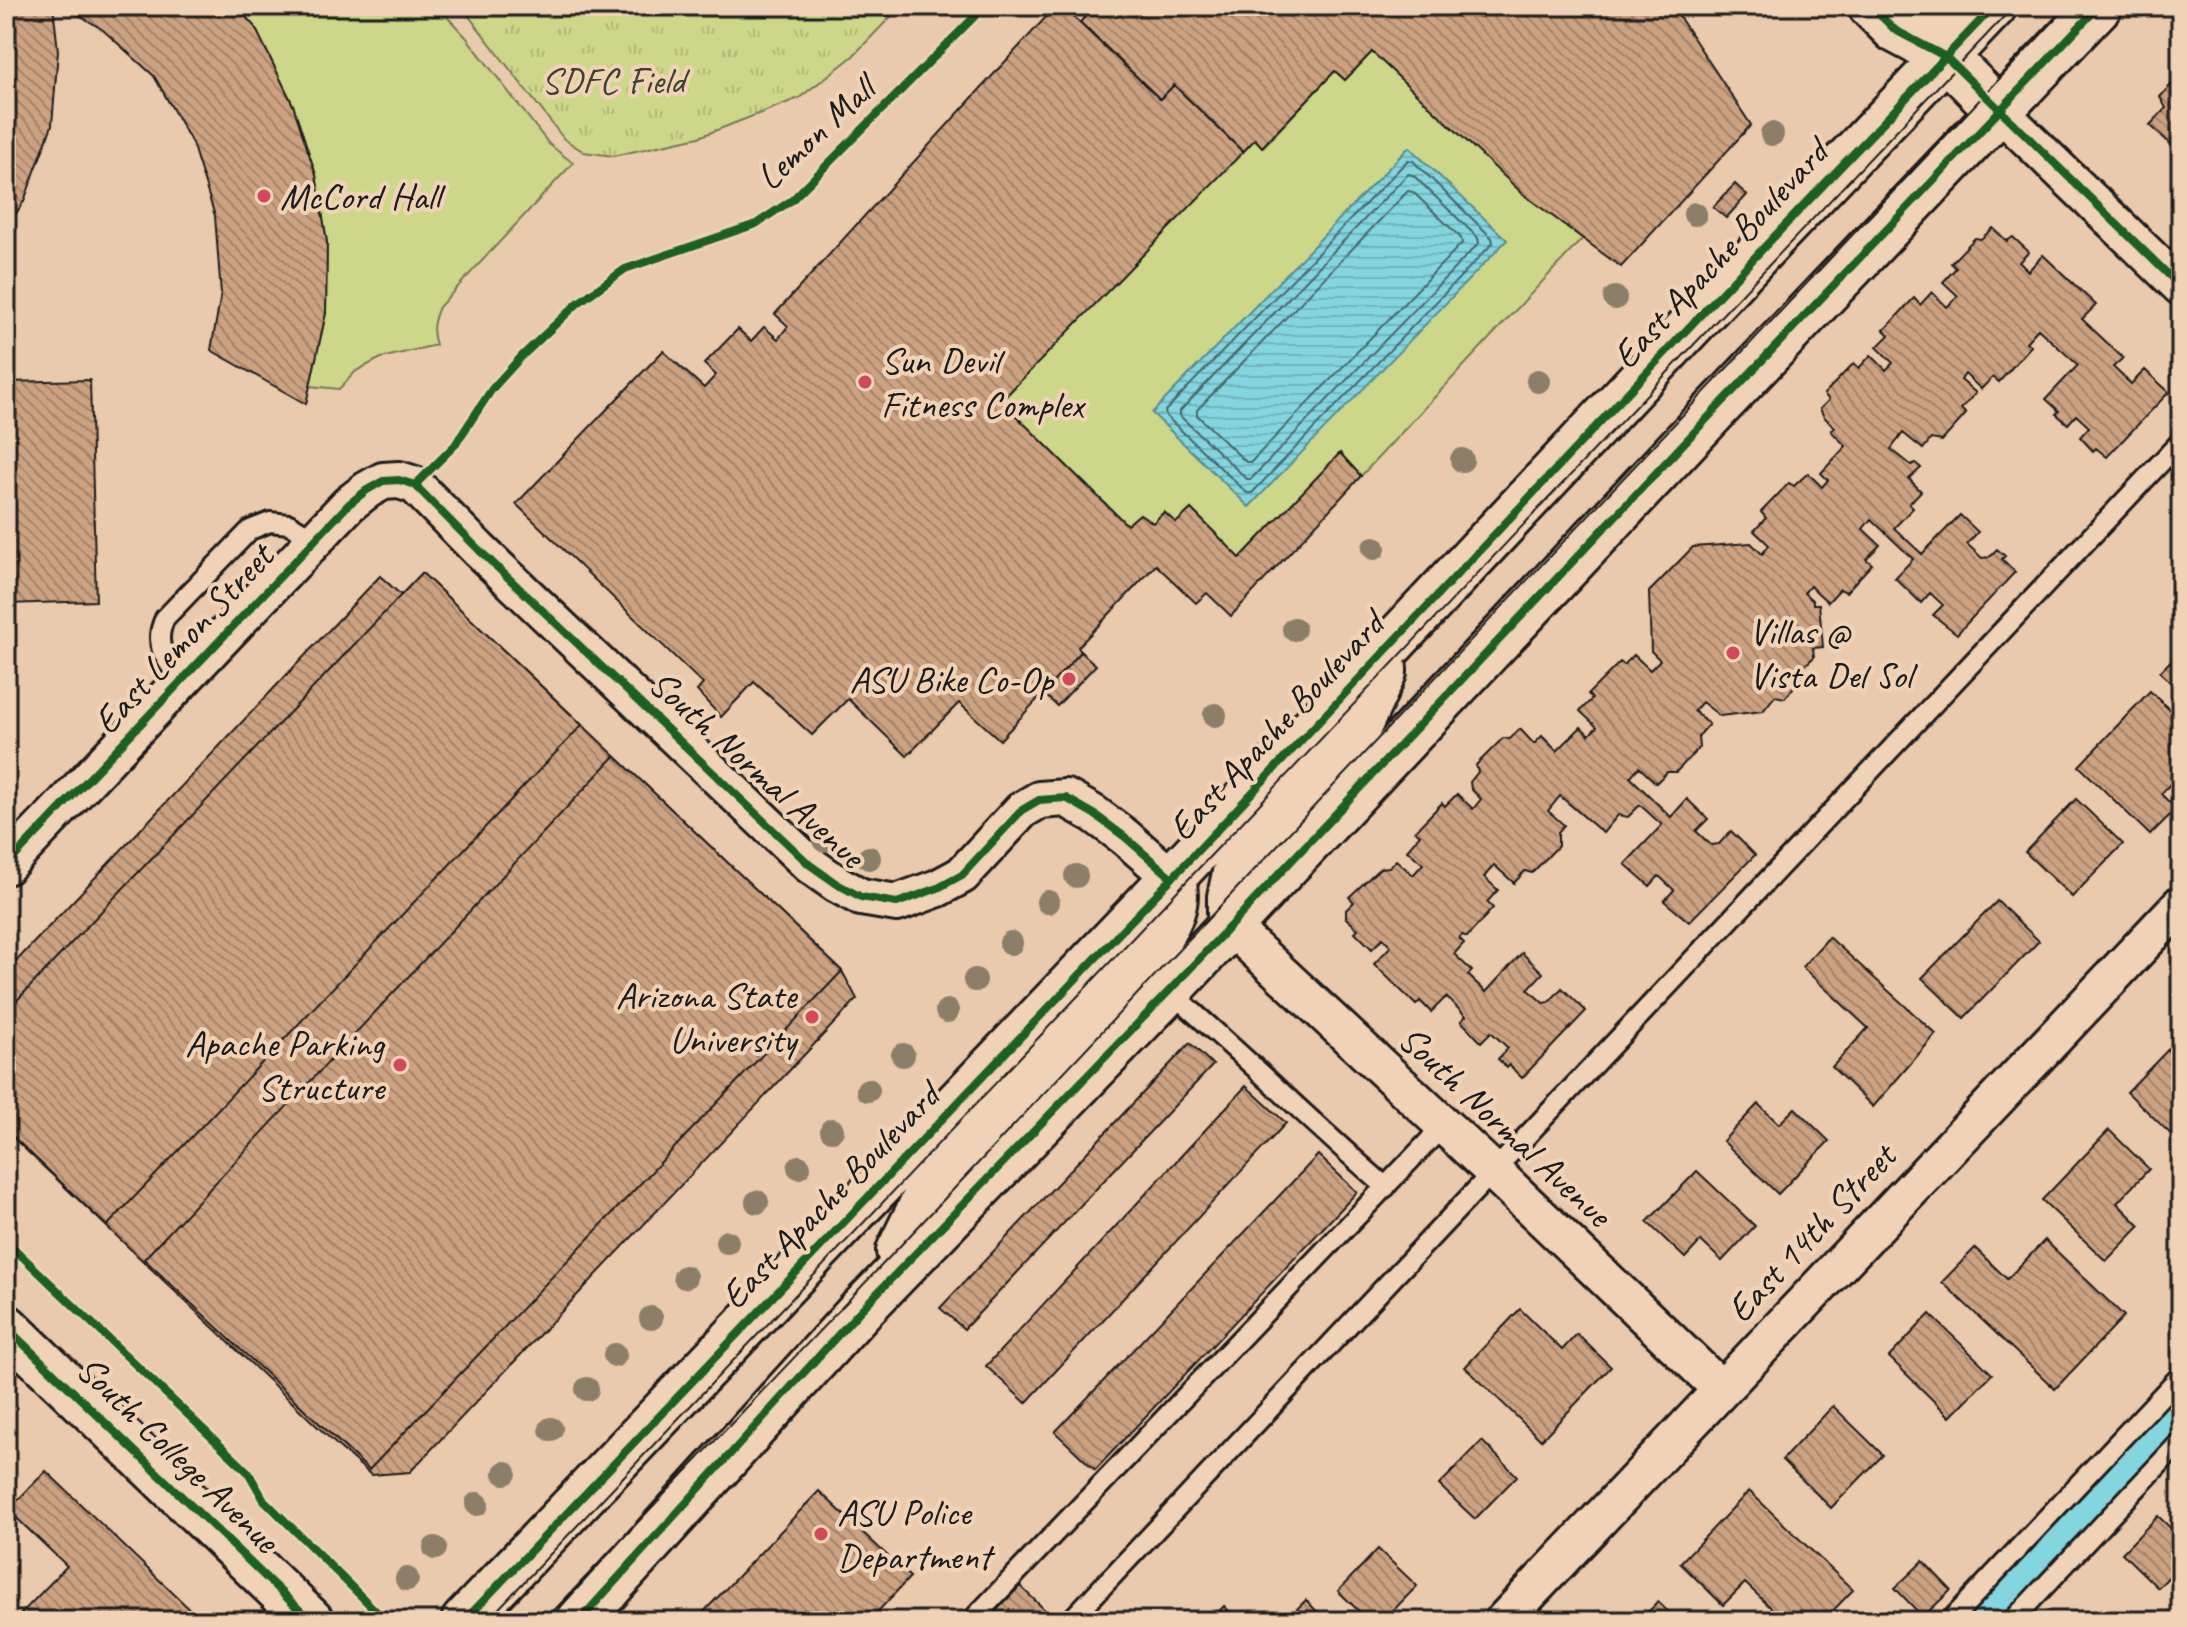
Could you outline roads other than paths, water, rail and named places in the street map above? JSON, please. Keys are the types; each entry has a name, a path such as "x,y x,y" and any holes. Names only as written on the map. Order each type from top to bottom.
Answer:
{"main road":[{"path":"1871,6 1895,30 1946,57 1999,111"},
{"path":"1926,6 1946,57"},
{"name":"East Apache Boulevard","path":"464,1621 1172,878 1994,6"},
{"path":"579,1621 891,1278 1169,991 2099,6"},
{"path":"1230,926 1230,897 1235,873 1251,845 1358,728 1384,672 1383,653"},
{"path":"891,1278 900,1246 936,1176 1155,945 1171,916 1176,892 1172,878"},
{"name":"South College Avenue","path":"6,1327 311,1621"}],"street":[{"path":"1999,111 2181,287"},
{"name":"East Lemon Street","path":"6,866 349,504 383,481 399,480 415,485"},
{"name":"South Normal Avenue","path":"415,485 490,561 810,865 861,897 897,903 938,888 962,875 1022,810 1039,800 1066,798 1125,837 1172,878"},
{"name":"East 14th Street","path":"1503,1621 2181,904"},
{"name":"South Normal Avenue","path":"1230,926 1721,1389"}],"lane":[{"path":"1070,1621 2181,441"},
{"path":"182,682 165,660 159,642 165,618 250,530 270,522 289,524 315,540"},
{"path":"1169,991 1386,1187"},
{"path":"971,1621 1444,1125"},
{"path":"1950,1621 2181,1375"},
{"path":"2012,1621 2181,1441"}],"water":[{"path":"1409,147 1507,240 1249,507 1152,413"}],"waterway":[{"path":"1981,1621 2181,1409"}],"tram line":[{"path":"487,1621 2014,6"},
{"path":"544,1621 2068,6"}],"place":[{"name":"McCord Hall","path":"264,196"},
{"name":"Sun Devil Fitness Complex","path":"865,382"},
{"name":"Villas @ Vista Del Sol","path":"1733,653"},
{"name":"ASU Bike Co-Op","path":"1069,679"},
{"name":"Arizona State University","path":"812,1017"},
{"name":"Apache Parking Structure","path":"400,1065"},
{"name":"ASU Police Department","path":"821,1534"}],"park label":[{"name":"SDFC Field","path":"613,80"}]}
